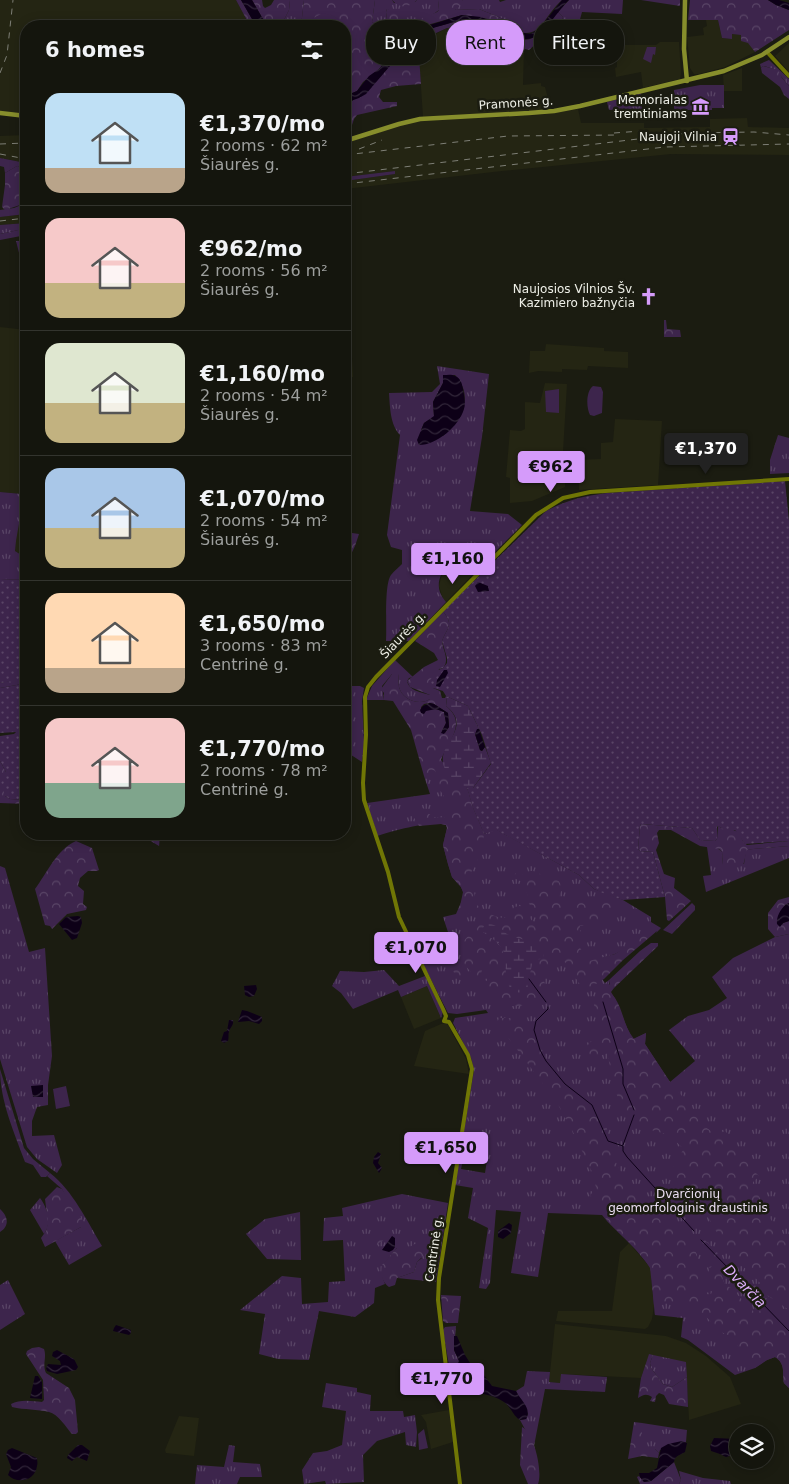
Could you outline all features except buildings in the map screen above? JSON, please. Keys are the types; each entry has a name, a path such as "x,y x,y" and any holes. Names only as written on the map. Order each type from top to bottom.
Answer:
{"main road":[{"path":"685,0 684,49 687,81"},
{"name":"Pramonės g.","path":"351,139 420,119 554,111 687,81 724,71 767,52 789,37"},
{"path":"767,52 789,76"},
{"path":"0,113 20,115"},
{"name":"Šiaurės g.","path":"447,1019 399,917 388,872 364,800 366,735 364,701 368,687 382,670 529,521 555,502 570,495 590,492 789,479"},
{"name":"Centrinė g.","path":"447,1019 468,1055 472,1069 442,1261 438,1300 448,1369 460,1484"}],"shaded area":[{"path":"0,0 236,0 247,20 20,20 20,113 0,111"},
{"path":"706,20 718,20 722,38 731,39 732,34 742,35 755,52 725,67 694,74 690,68 687,37 704,35 703,28 707,26"},
{"path":"446,29 446,65 524,65 523,85 541,83 541,86 545,87 551,110 423,117 419,65 436,65 436,34"},
{"path":"660,42 679,42 680,79 643,88 641,72 616,77 615,68 617,65 624,65 624,45 656,45"},
{"path":"789,43 789,72 775,56"},
{"path":"742,68 742,91 724,91 723,75"},
{"path":"578,109 581,123 644,123 644,128 710,127 710,119 747,118 748,127 789,128 789,155 671,154 351,188 351,180 395,174 395,171 351,176 351,141 416,121 539,115"},
{"path":"20,135 20,162 0,158 0,136"},
{"path":"20,215 20,223 0,225 0,217"},
{"path":"0,327 20,329 20,494 0,492"},
{"path":"351,339 353,377 351,377"},
{"path":"546,344 604,348 604,351 628,352 628,368 588,366 587,370 562,369 562,372 538,371 529,373 530,351 545,351"},
{"path":"545,383 567,384 563,452 568,456 568,462 565,463 565,487 532,501 510,503 510,478 506,477 510,430 521,431 525,429 525,402 540,403"},
{"path":"615,419 662,421 658,485 579,490 578,460 601,459 601,443 613,442"},
{"path":"20,515 20,554 15,551"},
{"path":"470,548 472,565 476,571 446,602 443,599 439,586 445,566"},
{"path":"427,986 441,1018 414,1029 401,997"},
{"path":"447,1023 466,1059 469,1074 414,1066 425,1031"},
{"path":"629,1243 650,1267 652,1272 654,1306 652,1319 648,1327 645,1329 556,1321 558,1311 612,1311 620,1252"},
{"path":"555,1324 666,1336 686,1343 706,1356 730,1377 741,1404 689,1420 686,1363 649,1355 641,1378 562,1374 560,1383 549,1382"},
{"path":"449,1410 453,1442 431,1449 426,1422 421,1415"},
{"path":"179,1416 199,1418 194,1456 166,1453 165,1450"}],"green space":[{"path":"236,0 241,0 253,20 247,20"},
{"path":"252,0 262,0 265,8 271,5 274,0 290,0 289,10 284,20 264,20"},
{"path":"290,0 304,0 302,20 284,20 289,10"},
{"path":"304,0 375,0 372,20 366,20 366,65 382,65 363,82 357,91 351,94 351,20 302,20"},
{"path":"375,0 392,0 394,3 438,0 439,10 420,20 404,20 395,12 387,9 387,20 372,20"},
{"path":"392,0 417,0 411,5 401,6"},
{"path":"438,0 463,0 461,5 455,10 479,9 506,20 490,20 462,15 436,23 436,20 417,20 437,12 439,10"},
{"path":"463,0 499,0 500,2 506,0 562,0 545,20 534,20 534,31 527,33 524,33 524,20 506,20 479,9 455,10"},
{"path":"569,0 623,0 622,14 582,12 580,20 562,20 563,17 558,12"},
{"path":"641,0 680,0 680,6"},
{"path":"690,0 768,0 789,10 789,30 755,52 748,43 741,41 741,35 732,34 732,39 722,38 718,20 688,20"},
{"path":"387,9 399,14 404,20 387,20"},
{"path":"558,12 563,17 562,20 552,20"},
{"path":"321,14 328,14 338,20 311,20"},
{"path":"446,24 446,28 436,33 436,27"},
{"path":"534,37 534,46 529,50 524,49 524,40"},
{"path":"647,47 656,47 651,63 643,59"},
{"path":"769,60 789,79 789,86 776,71 763,66 761,68 760,64"},
{"path":"390,65 420,65 421,84 396,86 381,90 379,97 383,102 397,102 397,106 357,115 351,128 351,101 379,78"},
{"path":"763,66 778,70 789,86 789,99 784,95 780,87 762,73 761,68"},
{"path":"700,85 724,85 724,108 712,108 712,110 674,110 674,90"},
{"path":"641,93 642,109 609,110 607,102"},
{"path":"0,158 20,162 20,167 17,166 5,173 4,167 0,166"},
{"path":"17,166 20,167 20,205 5,210 2,207 5,173"},
{"path":"395,171 395,174 351,180 351,176"},
{"path":"20,206 20,215 0,217 0,210"},
{"path":"20,223 20,230 0,234 0,225"},
{"path":"20,230 20,236 0,240 0,234"},
{"path":"16,241 20,241 20,257"},
{"path":"664,320 666,320 667,329 680,330 681,337 664,337"},
{"path":"437,366 489,374 482,437 470,511 508,514 522,525 476,571 472,565 470,549 456,558 449,564 440,578 441,594 446,602 409,641 386,641 387,587 391,575 402,564 402,550 391,547 387,535 400,435 392,421 389,393 432,392 440,384","holes":["444,375 455,375 464,391 465,399 460,415 443,436 421,430 424,423 434,417 433,402 443,383"]},
{"path":"593,386 601,387 603,392 602,413 594,416 590,415 587,404 589,392"},
{"path":"559,389 559,413 546,412 545,391"},
{"path":"778,435 789,438 789,473 770,474 770,460"},
{"path":"785,481 789,521 789,841 745,844 735,830 725,830 718,826 717,839 715,841 700,840 692,828 641,824 638,849 640,851 653,852 665,897 623,900 594,889 579,875 496,830 484,834 467,788 473,788 491,764 482,735 468,706 446,696 443,691 433,688 429,682 436,671 443,668 447,663 442,641 449,623 443,611 546,511 568,501 607,493"},
{"path":"0,492 20,494 20,515 15,551 20,554 20,580 0,579"},
{"path":"351,533 359,534 351,554"},
{"path":"0,579 20,580 20,680 0,683"},
{"path":"443,611 449,623 442,641 446,662 443,668 439,669 433,688 440,691 442,698 447,697 446,706 455,719 456,726 441,760 450,776 467,788 484,834 482,851 471,872 476,904 487,912 501,918 509,916 514,907 520,906 534,923 537,923 540,913 528,903 526,884 513,876 516,873 527,876 532,871 559,881 562,888 558,900 562,906 568,906 574,901 575,888 579,891 582,902 589,905 598,902 605,894 623,900 608,924 580,926 578,945 589,961 615,954 646,933 657,931 604,979 586,990 581,986 565,962 562,962 553,967 544,978 546,996 542,1002 520,1006 506,1005 493,1000 487,995 476,977 466,967 462,956 462,948 464,941 479,925 479,914 472,912 464,915 459,911 463,892 452,877 443,845 446,825 419,826 413,816 414,808 416,807 425,809 434,817 448,817 450,808 438,786 436,772 434,770 424,776 411,730 393,701 384,700 384,693 381,689 392,674 398,674 399,687 407,698 417,702 430,699 430,695 410,687 407,681 424,667 438,660 434,653 415,641","holes":["430,703 448,713 449,727 445,733 442,731 446,723 444,712 432,709 421,713 421,707 424,704","499,927 510,936 529,941 540,960 535,961 530,967 506,977 502,950 495,941 483,932","489,968 493,973 492,978 486,981 481,974 482,970"]},
{"path":"395,660 413,677 407,681 410,687 430,695 430,699 417,702 407,698 399,687 398,674 392,674 382,686 384,700 366,700 372,686"},
{"path":"20,679 20,684 0,688 0,683"},
{"path":"20,684 20,800 10,799 5,796 1,783 6,772 0,761 0,736 16,732 0,733 0,688"},
{"path":"351,686 364,688 362,701 364,742 362,762 351,755"},
{"path":"446,696 468,706 479,729 475,734 480,750 482,751 485,747 491,763 473,788 461,786 445,770 443,760 445,750 457,725 455,716 446,706"},
{"name":"Dvarčionių geomorfologinis draustinis","path":"441,760 463,787 467,788 484,834 495,829 579,875 594,889 623,900 651,917 651,922 661,928 656,933 657,931 615,954 590,962 605,983 609,980 609,984 614,988 611,992 634,1039 646,1033 645,1044 670,1082 695,1061 669,1030 688,1016 709,1010 727,998 712,977 733,958 775,937 789,934 789,1388 784,1383 781,1362 775,1357 755,1368 735,1375 688,1340 681,1337 683,1318 655,1315 650,1268 640,1254 602,1215 548,1213 538,1277 511,1273 521,1212 496,1210 490,1283 486,1289 479,1288 488,1228 468,1218 473,1188 455,1185 474,1070 471,1058 453,1023 455,1018 488,1013 486,1010 457,1014 448,1013 419,956 450,938 443,917 456,914 463,898 463,892 452,877 443,845 446,825 421,825 377,836 367,803 430,794 424,776 424,765","holes":["464,1156 487,1160 485,1173 461,1169"]},
{"path":"0,761 6,772 5,796 10,799 20,800 20,804 0,803"},
{"path":"641,824 692,828 700,840 715,841 717,839 718,826 735,831 747,845 789,841 789,846 747,850 743,866 726,868 723,865 722,852 719,849 700,846 671,830 659,830 657,833 659,843 656,850 664,874 675,878 674,888 691,901 669,921 667,920 665,897 653,852 640,851 638,849"},
{"path":"149,840 160,840 159,846"},
{"path":"76,841 92,848 99,870 88,871 80,878 78,886 84,891 83,904 87,907 86,910 67,914 52,929 50,926 45,925 35,889 58,855"},
{"path":"789,846 789,858 706,892 703,876 711,875 707,847 716,847 722,852 723,865 744,864 746,850"},
{"path":"0,866 5,868 29,952 45,948 52,1056 48,1085 48,1105 37,1107 32,1121 32,1136 54,1135 62,1165 57,1173 37,1159 27,1147 0,1059"},
{"path":"789,897 789,903 780,912 782,925 789,921 789,934 775,937 768,929 768,913 778,900"},
{"path":"692,903 695,906 695,910 672,934 663,930"},
{"path":"486,924 497,926 511,936 533,942 544,950 543,957 532,964 527,990 524,992 516,992 508,984 503,950 497,942 483,932 482,929"},
{"path":"450,938 453,940 456,956 463,974 460,978 456,976 444,955 442,943"},
{"path":"651,943 658,943 658,946 614,988 610,987 609,980"},
{"path":"384,970 399,986 425,976 443,1012 441,1018 427,986 401,997 398,990 353,1009 341,993 332,986 340,971 364,972"},
{"path":"605,992 615,998 633,1039 646,1033 645,1044 670,1082 693,1109 703,1125 716,1135 725,1131 733,1139 717,1150 727,1150 735,1147 743,1153 759,1176 753,1182 753,1190 759,1192 762,1206 774,1224 789,1240 789,1310 767,1295 761,1284 750,1272 731,1258 699,1201 684,1187 667,1178 684,1149 669,1135 651,1130 628,1119 616,1093 607,1053 592,1058 585,1048 600,1032 593,1000"},
{"path":"499,1018 524,1018 530,1023 537,1033 545,1058 549,1064 561,1077 596,1106 606,1124 616,1164 640,1200 655,1205 665,1216 679,1239 693,1244 705,1277 703,1284 694,1293 695,1295 711,1294 716,1283 710,1276 709,1267 716,1265 720,1269 725,1286 730,1287 756,1314 761,1310 698,1238 703,1238 743,1279 754,1284 775,1308 773,1312 784,1319 789,1327 789,1388 784,1383 781,1362 775,1357 755,1368 730,1336 723,1333 704,1315 672,1302 660,1303 654,1306 650,1267 607,1220 590,1195 596,1189 594,1176 573,1132 556,1101 497,1023"},
{"path":"0,1069 24,1148 33,1159 50,1173 46,1177 41,1177 33,1165 25,1162 5,1105"},
{"path":"66,1086 70,1106 56,1109 53,1089"},
{"path":"50,1173 73,1197 102,1246 69,1265 55,1241 81,1227 62,1189 47,1176"},
{"path":"57,1187 62,1189 83,1221 81,1227 45,1247 41,1238 46,1231 48,1223 45,1199"},
{"path":"402,1194 448,1203 436,1282 397,1278 414,1272 417,1262 422,1258 409,1248 397,1248 382,1266 385,1284 375,1288 374,1303 355,1317 319,1311 309,1360 278,1359 259,1354 265,1314 240,1310 282,1276 301,1278 302,1304 328,1302 329,1282 345,1281 343,1240 323,1241 324,1218 343,1216 342,1208"},
{"path":"40,1198 48,1216 48,1225 44,1234 30,1210"},
{"path":"0,1209 5,1215 7,1224 0,1232"},
{"path":"300,1212 301,1260 267,1259 246,1234 265,1219"},
{"path":"381,1228 385,1232 384,1240 376,1246 370,1244 370,1238"},
{"path":"414,1244 424,1247 424,1255 417,1262 414,1272 397,1278 395,1285 389,1287 382,1277 382,1265 397,1248 409,1248"},
{"path":"8,1280 25,1314 0,1330 0,1285"},
{"path":"441,1295 461,1296 458,1323 446,1323 443,1321"},
{"path":"456,1326 454,1350 459,1361 457,1368 458,1389 453,1389 443,1330 445,1327"},
{"path":"39,1347 44,1349 46,1373 69,1388 75,1400 78,1432 76,1434 72,1434 62,1421 52,1413 12,1407 11,1404 18,1401 42,1402 44,1400 43,1380 26,1354 32,1348"},
{"path":"649,1354 653,1355 650,1363 651,1368 663,1384 672,1387 687,1377 688,1407 669,1404 664,1395 659,1393 656,1396 655,1402 650,1401 652,1397 648,1395 638,1398 641,1378"},
{"path":"653,1355 686,1362 687,1377 672,1387 663,1384 651,1368 650,1363"},
{"path":"466,1365 481,1375 484,1379 482,1383 467,1384 464,1373"},
{"path":"527,1371 550,1372 549,1382 560,1383 561,1374 607,1377 605,1392 545,1389 534,1446 520,1420 526,1419 528,1414 516,1391 524,1386"},
{"path":"326,1383 357,1388 357,1392 371,1395 370,1411 403,1411 404,1417 415,1415 416,1447 406,1445 405,1432 377,1441 363,1455 364,1482 326,1484 325,1481 304,1484 302,1470 313,1453 327,1451 342,1445 346,1411 322,1407"},
{"path":"634,1422 642,1423 642,1449 655,1449 659,1453 658,1458 642,1456 628,1459"},
{"path":"642,1423 687,1430 686,1442 660,1450 659,1453 655,1449 642,1450"},
{"path":"522,1427 526,1430 534,1444 539,1471 538,1484 528,1484 520,1465"},
{"path":"424,1429 428,1448 419,1450 418,1434"},
{"path":"229,1445 235,1446 233,1462 260,1464 262,1477 240,1477 237,1484 195,1484 197,1465 224,1467"},
{"path":"674,1462 681,1480 679,1484 640,1484 637,1477 639,1476 644,1482 651,1481"},
{"path":"679,1471 703,1478 730,1481 731,1484 679,1484 681,1480"}],"water":[{"path":"241,0 252,0 264,20 253,20"},
{"path":"562,0 569,0 552,20 546,20"},
{"path":"768,0 779,0 789,3 789,10 776,5"},
{"path":"462,15 481,17 488,20 446,20 446,24 436,27 436,23"},
{"path":"534,32 534,37 524,39 524,33 530,34"},
{"path":"382,65 391,65 366,94 351,101 351,94 357,91 369,76"},
{"path":"443,375 452,375 460,380 465,404 464,409 457,422 440,438 433,442 419,445 417,440 424,423 434,416 433,402 443,383"},
{"path":"478,582 488,586 489,591 478,592 475,586"},
{"path":"444,670 447,670 448,673 440,687 436,686 437,680"},
{"path":"430,703 448,713 449,727 444,734 441,733 446,723 444,712 436,709 426,711 424,714 421,713 420,710 423,706"},
{"path":"477,729 479,729 485,747 482,751 475,734"},
{"path":"789,903 789,921 783,923 780,927 777,924 779,915 784,906"},
{"path":"66,917 81,917 82,923 77,938 72,940 59,924"},
{"path":"256,985 257,989 254,996 249,997 245,995 244,986"},
{"path":"242,1010 262,1017 262,1021 259,1024 249,1021 238,1022"},
{"path":"229,1020 233,1020 233,1024 228,1041 224,1043 221,1041 224,1032 227,1031"},
{"path":"43,1085 43,1097 33,1097 31,1086"},
{"path":"378,1152 381,1154 378,1163 382,1168 379,1173 373,1163 374,1157"},
{"path":"509,1223 512,1225 511,1233 503,1239 498,1237 498,1231"},
{"path":"392,1236 395,1238 393,1250 389,1252 382,1250"},
{"path":"116,1325 131,1330 131,1333 129,1335 113,1331"},
{"path":"454,1336 457,1336 470,1363 481,1371 492,1386 516,1391 527,1408 526,1419 520,1420 499,1399 458,1389 455,1373 459,1361 454,1350","holes":["466,1365 484,1379 482,1383 467,1384 464,1373"]},
{"path":"57,1350 74,1359 78,1367 76,1370 57,1374 47,1371 48,1364 61,1365 60,1361 52,1356 53,1352"},
{"path":"35,1376 38,1376 42,1382 42,1399 30,1398"},
{"path":"714,1438 729,1439 729,1456 726,1457 711,1451 710,1446"},
{"path":"682,1441 687,1443 685,1452 651,1481 644,1482 639,1473 649,1473 657,1468 661,1448 668,1444"},
{"path":"78,1445 82,1445 90,1451 87,1461 77,1457 72,1461 67,1458"},
{"path":"12,1448 37,1458 36,1471 25,1480 16,1480 8,1475 11,1467 6,1454"}],"waterway":[{"name":"Dvarčia","path":"529,979 546,1002"},
{"path":"603,1002 623,1069 623,1084 634,1110"},
{"name":"Dvarčia","path":"548,1007 536,1021 534,1030 540,1050 546,1061 565,1084 592,1105 608,1141 623,1146 623,1151 627,1157 694,1231"},
{"path":"623,1145 634,1115"},
{"name":"Dvarčia","path":"701,1240 789,1331"}],"railway":[{"path":"0,73 7,55 13,0"},
{"path":"614,133 641,131"},
{"path":"351,173 688,133 754,132 789,135"},
{"path":"351,154 508,136 619,135"},
{"path":"359,149 382,140"},
{"path":"0,144 20,143"},
{"path":"351,183 665,147 789,144"},
{"path":"0,154 20,158"},
{"path":"0,221 20,219"}],"place":[{"name":"Memorialas tremtiniams","path":"701,107"},
{"name":"Naujoji Vilnia","path":"731,137"},
{"name":"Naujosios Vilnios Šv. Kazimiero bažnyčia","path":"649,296"}]}
